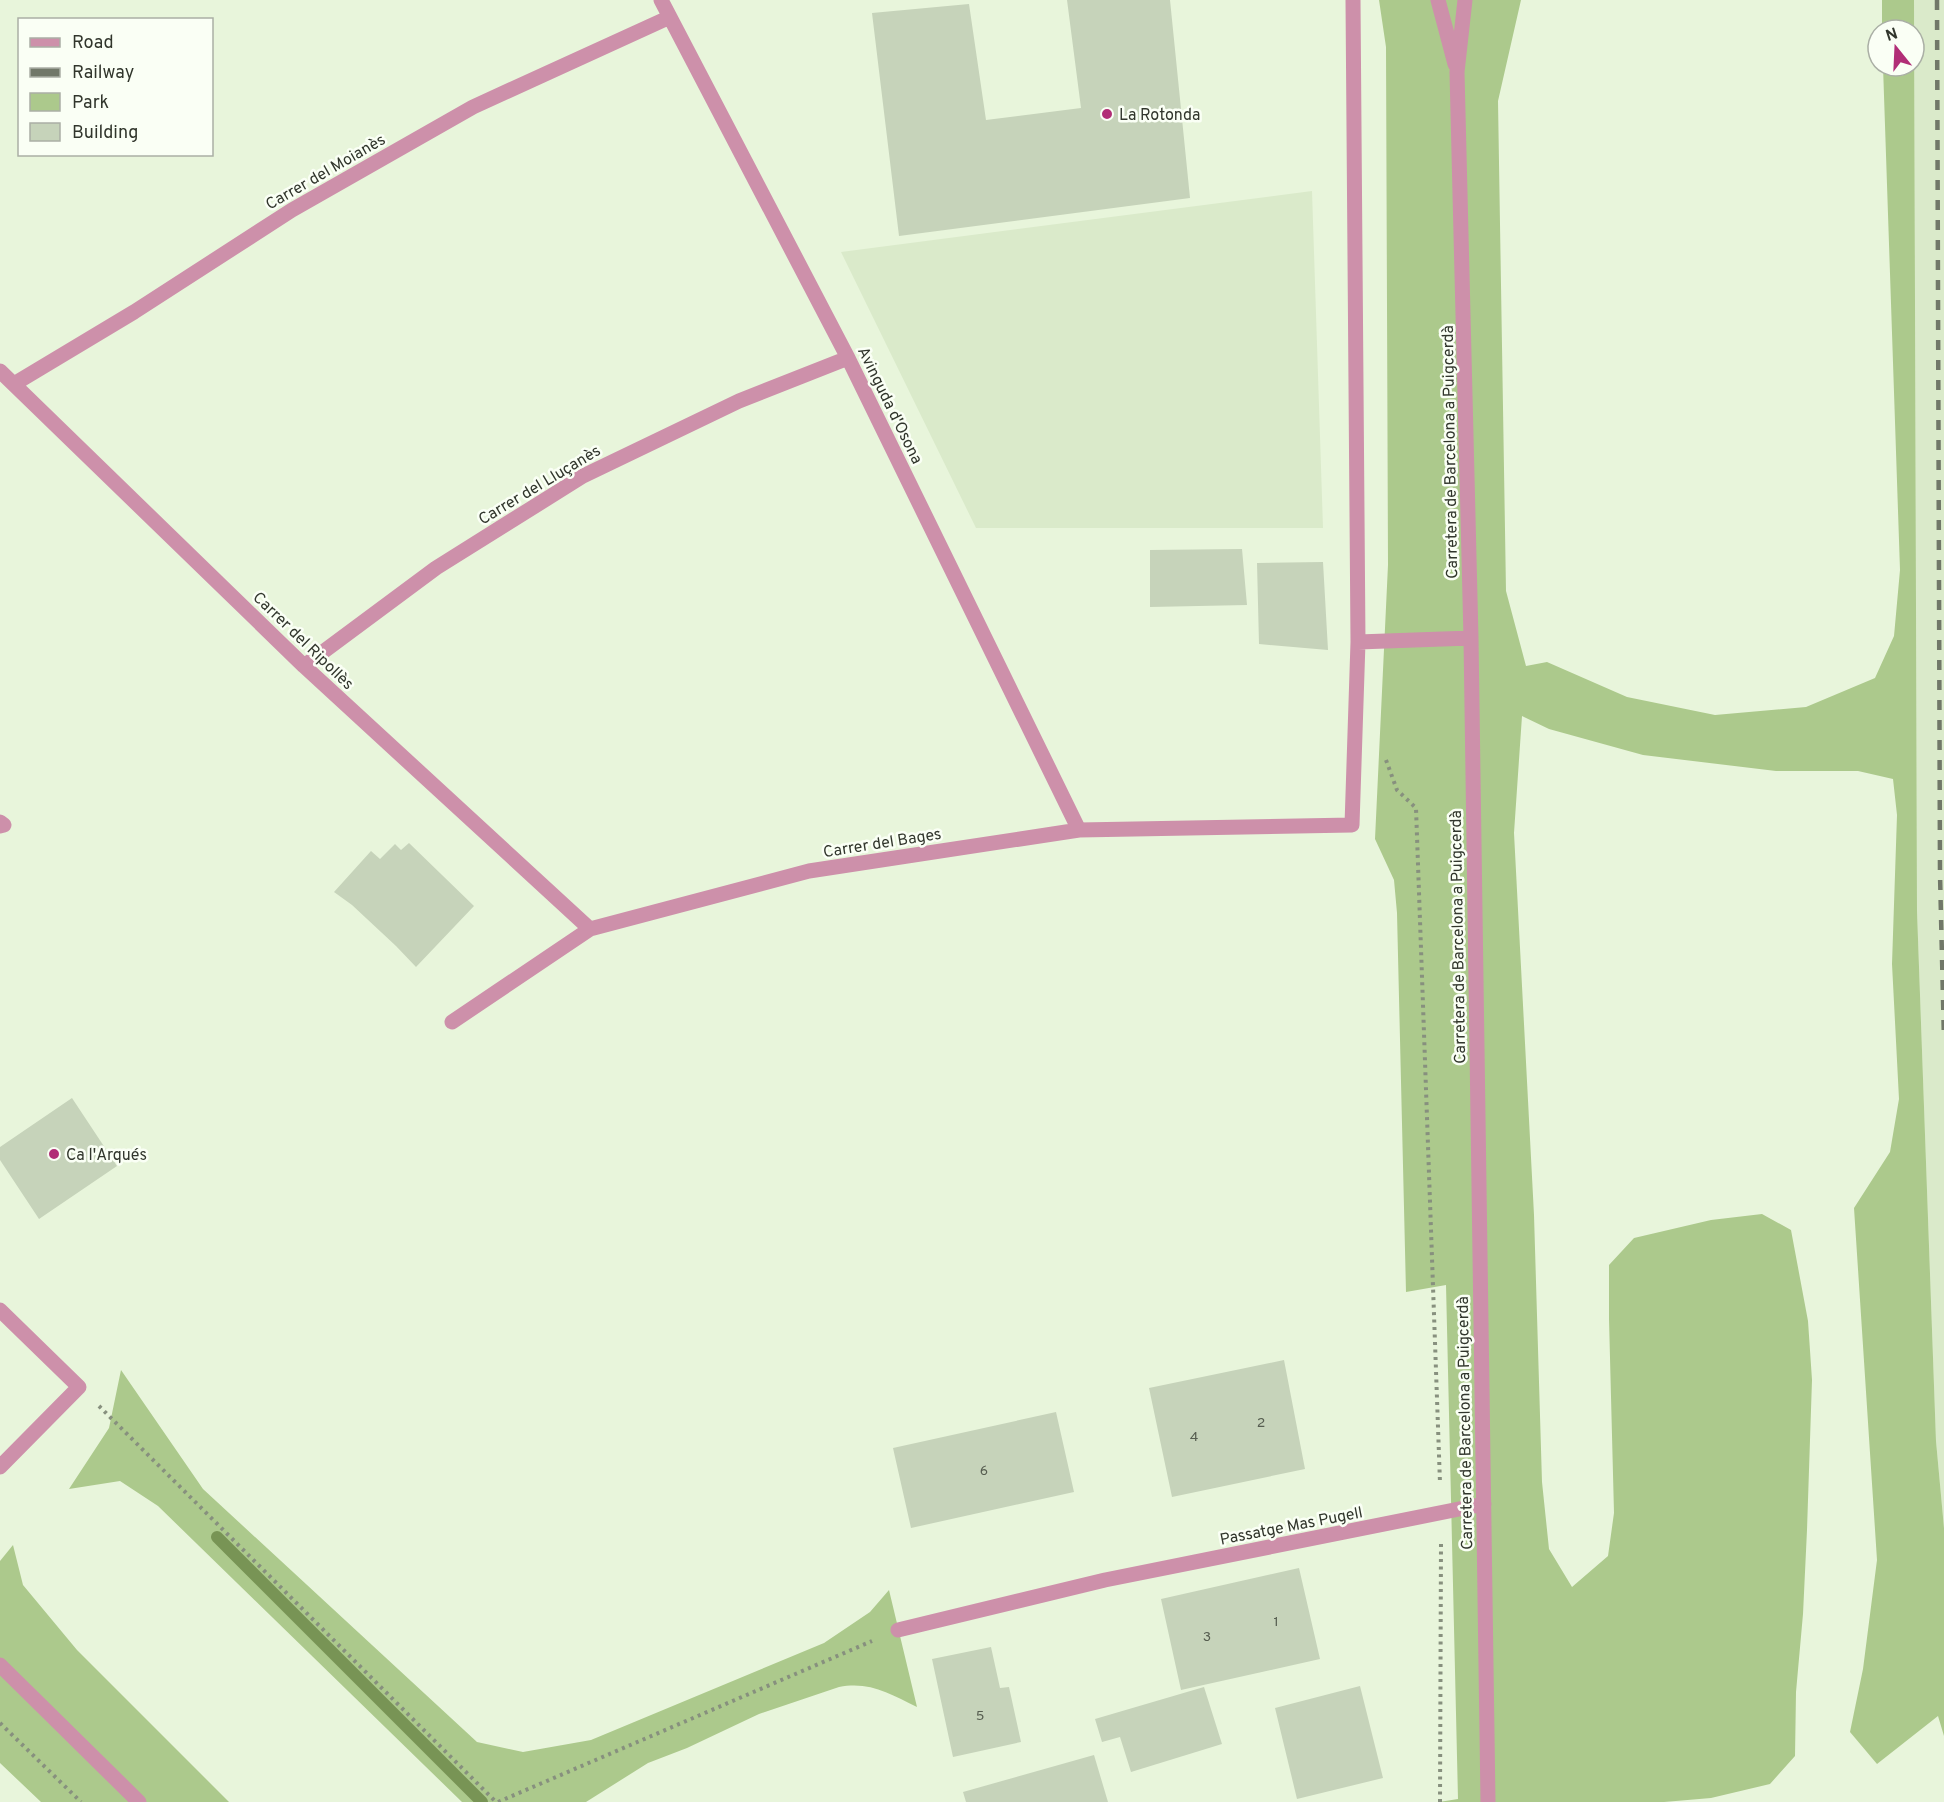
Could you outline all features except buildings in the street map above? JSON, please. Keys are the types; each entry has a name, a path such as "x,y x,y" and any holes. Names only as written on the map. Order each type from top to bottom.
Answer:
{"street":[{"name":"Avinguda d'Osona","path":"661,0 848,358 1079,830"},
{"path":"1353,0 1358,642 1471,638"},
{"name":"Carretera de Barcelona a Puigcerdà","path":"1438,0 1457,72"},
{"name":"Carretera de Barcelona a Puigcerdà","path":"1465,0 1457,72 1471,638 1488,1802"},
{"name":"Carrer del Moianès","path":"14,384 134,312 292,210 473,107 670,17"},
{"name":"Carrer del Lluçanès","path":"304,666 436,568 583,476 739,401 848,358"},
{"name":"Carrer del Ripollès","path":"0,371 304,666 590,929"},
{"name":"Carrer del Bages","path":"452,1022 590,929 809,871 1079,830 1352,825 1358,642"},
{"path":"0,1311 80,1387 0,1467"},
{"name":"Passatge Mas Pugell","path":"898,1630 1105,1580 1484,1504"},
{"path":"0,1665 139,1802"}],"path":[{"path":"1386,753 1386,764 1397,790 1416,808 1441,1513 1440,1802"},
{"path":"80,1387 497,1802 898,1630"},
{"path":"0,1723 81,1802"}],"shaded area":[{"path":"1914,0 1944,0 1944,1528 1936,1441 1917,911 1914,78 1926,78 1926,18 1914,18"},
{"path":"1312,191 1323,528 976,528 841,252"}],"green space":[{"path":"1379,0 1521,0 1498,101 1506,591 1526,666 1547,662 1627,697 1715,715 1806,707 1875,678 1894,636 1900,570 1883,78 1914,78 1917,911 1936,1441 1944,1528 1944,1736 1938,1716 1877,1764 1850,1732 1863,1669 1877,1560 1854,1208 1890,1152 1899,1099 1892,964 1897,815 1893,779 1858,771 1776,771 1643,755 1549,729 1522,716 1514,833 1534,1215 1542,1482 1549,1549 1572,1587 1608,1556 1614,1513 1609,1265 1634,1238 1711,1220 1762,1214 1791,1230 1808,1321 1812,1380 1803,1614 1796,1692 1795,1756 1770,1784 1711,1798 1664,1802 1439,1802 1458,1799 1446,1285 1406,1292 1397,913 1394,880 1375,839 1388,565 1386,47"},
{"path":"1882,0 1914,0 1914,18 1882,18"},
{"path":"121,1370 203,1489 477,1742 523,1752 591,1740 824,1643 870,1612 889,1590 917,1707 889,1693 870,1687 839,1687 759,1714 687,1748 648,1763 586,1802 462,1802 158,1506 120,1481 69,1489 109,1428"},
{"path":"13,1545 23,1585 77,1650 229,1802 41,1802 0,1763 0,1561"}],"waterway":[{"path":"217,1537 482,1802"}],"railway":[{"path":"1937,0 1940,874 1944,1040"}],"place":[{"name":"La Rotonda","path":"1107,114"},
{"name":"Ca l'Arqués","path":"54,1154"}]}
